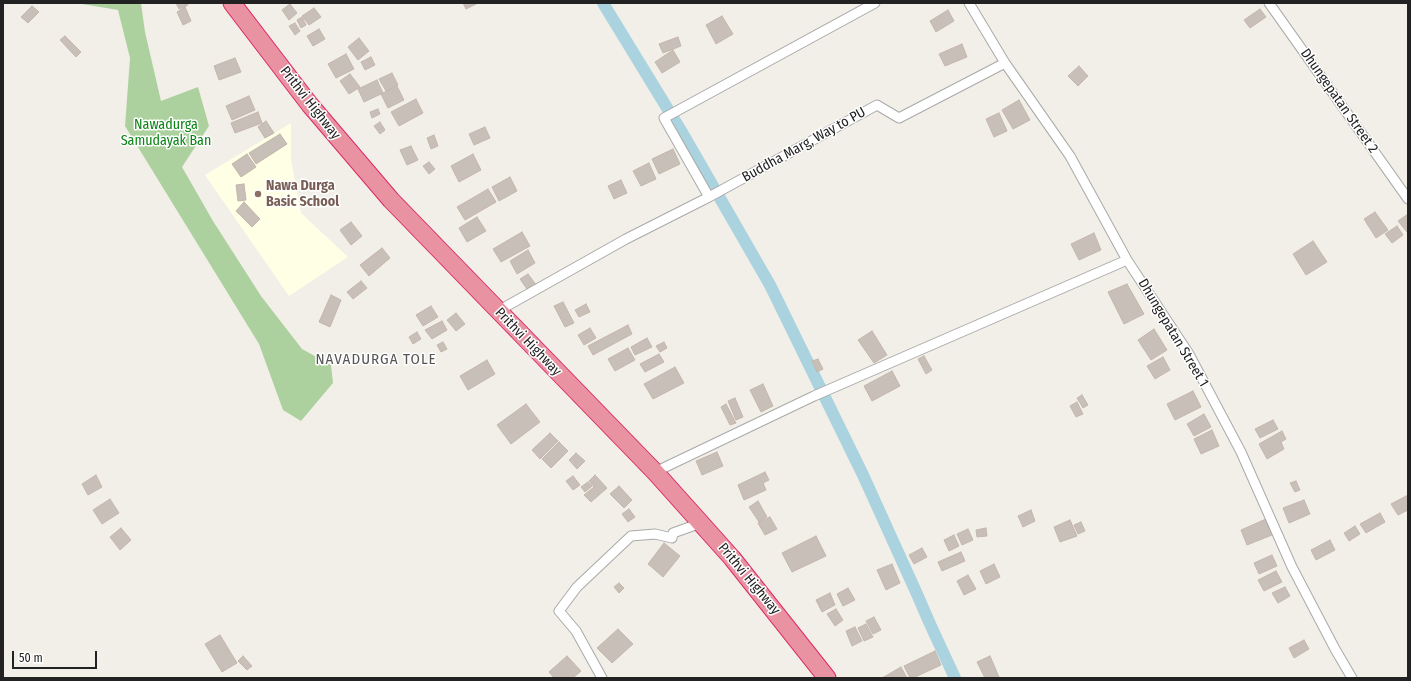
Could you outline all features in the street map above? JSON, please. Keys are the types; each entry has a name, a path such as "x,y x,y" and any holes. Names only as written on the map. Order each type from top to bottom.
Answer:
{"highway":[{"name":"Prithvi Highway","path":"232,3 310,105 367,173 431,243 654,472 701,523 732,558 827,678"}],"street":[{"path":"709,197 664,118 874,3"},
{"name":"Dhungepatan Street 1","path":"969,3 1005,62 1070,156 1127,260 1188,354 1241,452 1292,567 1352,678"},
{"name":"Dhungepatan Street 2","path":"1269,3 1408,199"},
{"name":"Buddha Marg, Way to PU","path":"498,311 626,239 709,197 876,105 899,118 1005,62"},
{"path":"654,472 814,396 1127,260"},
{"path":"602,678 576,631 559,611 577,587 631,536 655,534 672,538 673,533 701,523"}],"shaded area":[{"name":"Nawa Durga Basic School","path":"291,123 291,160 301,213 348,257 289,296 205,175"}],"green space":[{"name":"Nawadurga Samudayak Ban","path":"76,3 141,3 145,32 161,101 198,87 209,126 182,167 213,221 261,296 302,349 331,365 333,383 301,421 283,410 259,344 125,126 130,58 118,10"}],"building":[{"path":"176,3 187,3 188,5 179,9"},
{"path":"463,3 478,3 466,9"},
{"path":"290,4 297,13 289,20 282,10"},
{"path":"32,6 39,12 28,23 21,17"},
{"path":"185,7 191,21 183,25 177,12"},
{"path":"314,8 321,17 309,25 302,16"},
{"path":"1260,9 1266,17 1250,28 1244,20"},
{"path":"948,10 954,21 936,32 930,21"},
{"path":"722,16 733,34 716,44 706,25"},
{"path":"302,17 306,25 301,28 297,20"},
{"path":"295,23 300,31 295,35 289,26"},
{"path":"319,29 325,39 313,46 307,36"},
{"path":"65,36 81,52 76,57 60,40"},
{"path":"678,37 681,46 663,53 659,44"},
{"path":"359,38 369,51 358,60 348,47"},
{"path":"962,44 967,57 945,66 939,54"},
{"path":"673,50 680,62 662,73 655,62"},
{"path":"346,54 354,69 336,78 328,64"},
{"path":"371,57 375,65 365,70 361,62"},
{"path":"235,58 241,72 219,80 214,66"},
{"path":"1079,66 1088,76 1078,86 1068,76"},
{"path":"392,73 398,85 386,91 379,79"},
{"path":"350,74 360,87 349,94 340,81"},
{"path":"377,80 383,93 364,102 358,89"},
{"path":"397,86 404,100 388,108 381,94"},
{"path":"249,96 255,110 232,120 226,106"},
{"path":"416,99 423,113 399,126 391,112"},
{"path":"1019,100 1030,120 1013,129 1002,110"},
{"path":"378,109 380,114 372,118 370,112"},
{"path":"258,112 262,123 235,133 231,123"},
{"path":"999,113 1007,131 994,137 986,119"},
{"path":"266,121 274,133 265,138 258,127"},
{"path":"380,122 385,130 380,134 374,126"},
{"path":"485,127 490,138 474,145 469,134"},
{"path":"280,134 287,144 256,164 249,153"},
{"path":"434,135 438,146 431,149 427,138"},
{"path":"411,146 418,160 407,165 400,150"},
{"path":"673,149 680,164 659,174 652,159"},
{"path":"247,154 256,167 241,177 232,164"},
{"path":"473,154 481,170 459,182 451,166"},
{"path":"429,162 435,169 429,174 423,166"},
{"path":"649,163 656,179 641,186 633,171"},
{"path":"510,177 517,191 499,201 492,187"},
{"path":"621,180 627,193 614,199 608,186"},
{"path":"244,184 246,200 238,201 236,185"},
{"path":"488,189 496,202 465,220 457,207"},
{"path":"244,202 260,219 252,227 236,211"},
{"path":"1375,212 1388,230 1376,238 1364,219"},
{"path":"1408,214 1408,232 1407,232 1398,221"},
{"path":"477,217 486,231 467,242 459,228"},
{"path":"351,222 362,236 351,245 340,230"},
{"path":"1397,226 1403,235 1392,243 1385,234"},
{"path":"522,232 530,246 501,262 493,249"},
{"path":"1094,233 1101,250 1079,260 1071,244"},
{"path":"1313,241 1327,262 1306,275 1293,254"},
{"path":"382,248 390,258 369,276 360,265"},
{"path":"528,250 535,263 517,274 510,261"},
{"path":"528,274 537,286 529,292 520,279"},
{"path":"361,281 367,288 353,299 347,292"},
{"path":"1127,284 1144,314 1124,324 1108,292"},
{"path":"331,295 341,300 330,327 319,322"},
{"path":"563,302 574,323 565,327 554,306"},
{"path":"586,304 590,312 579,317 575,310"},
{"path":"431,306 438,317 423,326 416,315"},
{"path":"456,313 465,324 456,331 447,320"},
{"path":"442,321 447,330 432,339 425,330"},
{"path":"628,325 632,334 593,355 588,346"},
{"path":"590,328 596,338 584,345 578,335"},
{"path":"1154,329 1167,350 1151,360 1138,340"},
{"path":"872,331 887,355 874,363 858,340"},
{"path":"417,332 421,339 413,344 409,337"},
{"path":"647,338 652,347 635,355 631,347"},
{"path":"443,342 447,349 441,352 437,345"},
{"path":"664,342 667,348 660,352 656,346"},
{"path":"628,348 635,360 615,371 608,359"},
{"path":"659,354 664,362 645,372 640,364"},
{"path":"924,356 932,370 926,374 918,359"},
{"path":"1163,357 1170,370 1155,379 1147,366"},
{"path":"818,359 823,369 817,372 812,361"},
{"path":"487,360 495,374 468,390 460,376"},
{"path":"675,367 684,383 653,399 644,384"},
{"path":"892,371 900,386 872,401 864,386"},
{"path":"763,384 773,406 761,412 750,390"},
{"path":"1193,391 1201,407 1175,420 1167,404"},
{"path":"1082,395 1088,405 1083,408 1077,398"},
{"path":"735,398 743,417 736,420 728,401"},
{"path":"1077,402 1083,414 1076,417 1070,406"},
{"path":"526,404 540,422 511,444 497,425"},
{"path":"726,404 736,423 730,425 721,407"},
{"path":"1204,414 1211,427 1194,436 1187,424"},
{"path":"1273,420 1278,429 1260,438 1255,429"},
{"path":"1212,430 1219,446 1201,454 1194,439"},
{"path":"1282,431 1286,439 1281,442 1284,449 1267,459 1259,444"},
{"path":"550,433 558,441 540,459 532,450"},
{"path":"559,442 568,451 551,468 542,459"},
{"path":"717,452 723,466 702,475 696,461"},
{"path":"576,453 585,461 577,469 569,460"},
{"path":"765,472 769,480 763,483 766,490 744,500 738,485"},
{"path":"96,475 102,487 88,495 82,484"},
{"path":"595,475 607,488 591,502 584,495 594,487 589,481"},
{"path":"573,476 580,485 573,490 566,481"},
{"path":"1296,481 1300,490 1295,492 1290,483"},
{"path":"588,482 592,486 585,492 581,487"},
{"path":"619,486 632,500 624,508 610,494"},
{"path":"1408,495 1408,510 1398,515 1391,504"},
{"path":"110,499 119,513 102,524 93,510"},
{"path":"1304,500 1310,514 1289,523 1283,508"},
{"path":"758,501 767,517 759,522 749,507"},
{"path":"629,509 635,517 628,522 622,514"},
{"path":"1031,510 1035,521 1023,527 1018,516"},
{"path":"1380,513 1385,522 1366,533 1360,524"},
{"path":"770,517 777,529 765,535 758,523"},
{"path":"1266,519 1272,535 1247,545 1241,530"},
{"path":"1070,520 1077,536 1060,542 1054,527"},
{"path":"1081,522 1085,531 1078,534 1074,525"},
{"path":"1355,526 1360,534 1349,541 1344,533"},
{"path":"121,528 131,540 120,550 110,537"},
{"path":"986,528 987,536 977,537 976,530"},
{"path":"968,529 973,540 962,545 957,534"},
{"path":"954,535 959,546 949,551 944,540"},
{"path":"816,536 826,556 792,572 782,553"},
{"path":"1330,540 1335,550 1316,560 1311,550"},
{"path":"664,543 680,556 663,577 648,564"},
{"path":"922,548 927,557 914,564 909,555"},
{"path":"961,552 965,561 942,571 938,562"},
{"path":"1272,555 1277,566 1259,574 1254,563"},
{"path":"892,564 900,583 886,590 877,570"},
{"path":"994,564 1000,577 986,584 980,571"},
{"path":"1276,571 1282,582 1264,591 1258,580"},
{"path":"968,575 976,589 964,595 957,581"},
{"path":"619,583 624,588 619,593 614,587"},
{"path":"1285,587 1290,596 1278,603 1272,593"},
{"path":"848,588 855,600 843,606 837,594"},
{"path":"830,593 835,605 822,612 816,600"},
{"path":"836,609 843,620 835,626 827,614"},
{"path":"874,617 881,630 873,634 866,621"},
{"path":"866,624 873,637 864,641 858,628"},
{"path":"855,627 862,641 852,646 846,631"},
{"path":"618,629 633,644 612,663 597,648"},
{"path":"220,635 237,663 222,672 205,644"},
{"path":"1304,640 1309,649 1294,658 1289,648"},
{"path":"935,651 941,665 910,678 904,666"},
{"path":"243,656 252,666 247,670 238,661"},
{"path":"567,656 581,671 573,678 554,678 549,672"},
{"path":"990,656 999,677 997,678 985,678 977,662"},
{"path":"901,667 907,678 882,678"}],"waterway":[{"path":"603,3 683,134 770,285 863,475 955,678"}],"place":[{"name":"Nawa Durga Basic School","path":"258,194"}],"district":[{"name":"NAVADURGA TOLE","path":"376,360"}]}
